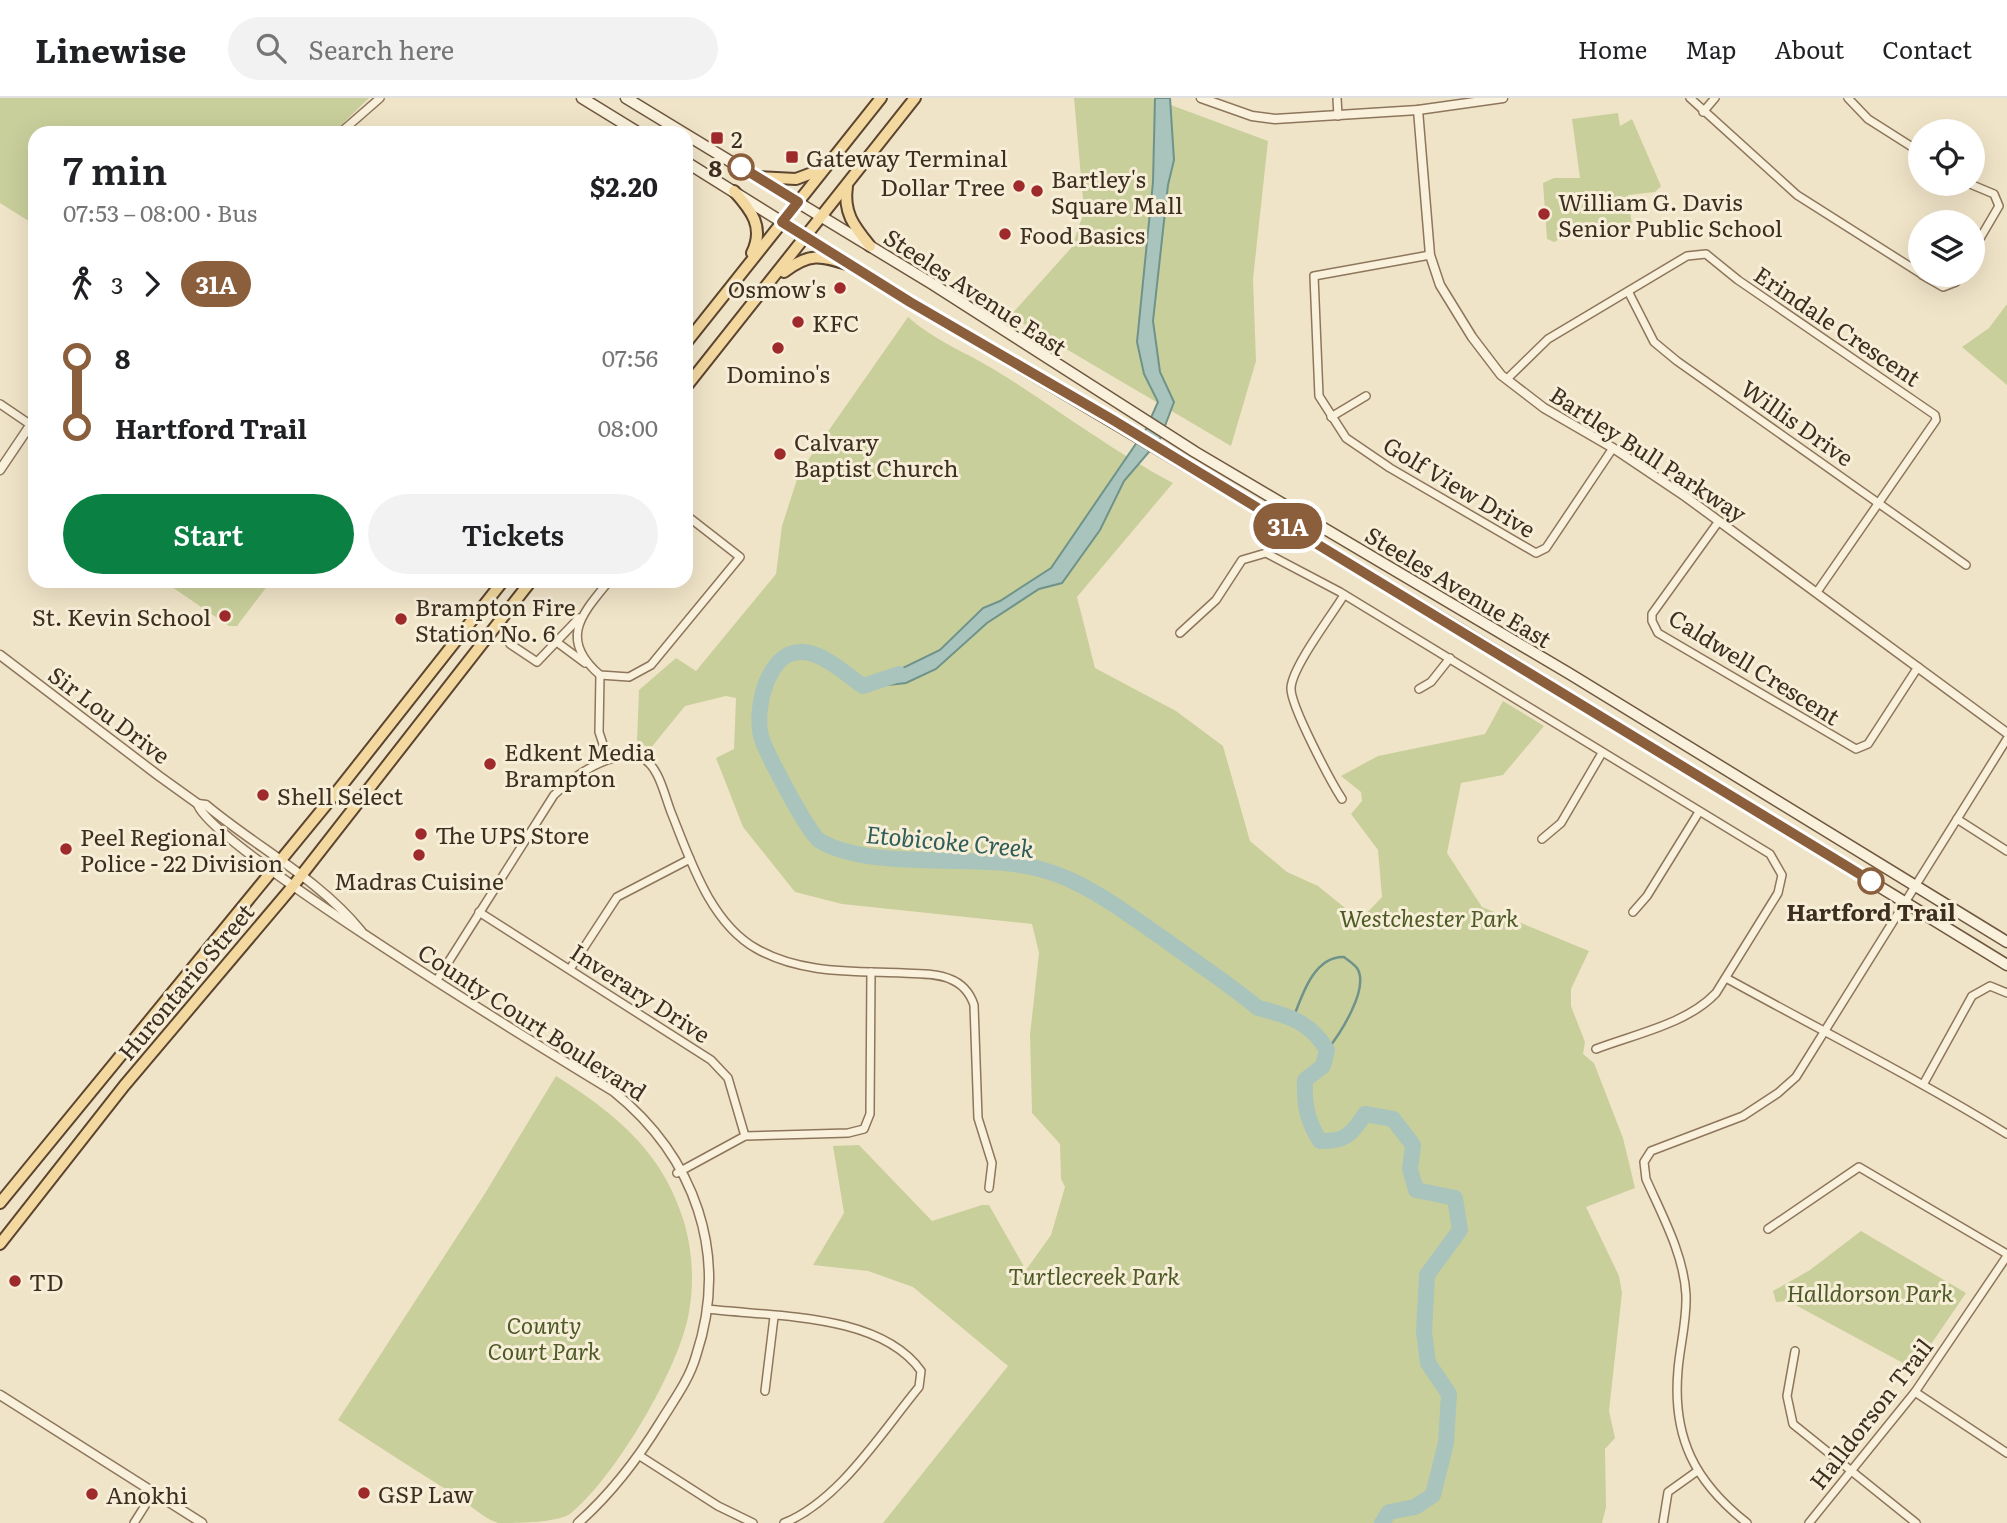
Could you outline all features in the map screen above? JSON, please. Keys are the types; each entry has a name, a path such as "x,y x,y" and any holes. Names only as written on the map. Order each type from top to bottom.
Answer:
{"main road":[{"path":"582,98 628,126"},
{"path":"591,98 599,98"},
{"name":"Steeles Avenue East","path":"625,98 672,126"},
{"path":"693,334 881,98"},
{"path":"693,378 915,98"},
{"name":"Steeles Avenue East","path":"693,138 870,246 1121,407 1570,674 2007,942"},
{"path":"758,177 797,178 816,173 828,164"},
{"name":"Steeles Avenue East","path":"693,166 853,266 1113,420 2007,965"},
{"path":"847,184 847,214 870,246"},
{"path":"734,191 750,208 758,229 755,247 745,268"},
{"path":"770,282 807,257 817,256 853,266"},
{"name":"Hurontario Street","path":"0,1203 497,588"},
{"name":"Hurontario Street","path":"0,1244 115,1098 293,886 526,588"},
{"path":"97,1084 115,1098"},
{"path":"88,1096 106,1109"}],"street":[{"path":"348,126 380,98"},
{"path":"1201,98 1252,116 1275,119 1419,110 1503,98"},
{"path":"1337,98 1338,116"},
{"path":"1690,98 1797,195 1908,266"},
{"path":"1703,112 1715,98"},
{"path":"1848,98 1868,120 1908,145"},
{"name":"Bartley Bull Parkway","path":"1419,110 1430,255 1440,285 1472,337 1507,379 1544,408 1613,448 1719,521 2007,733"},
{"path":"1985,190 1994,194 1999,206 1985,230"},
{"name":"Erindale Crescent","path":"1507,379 1548,340 1687,256 1706,254 1738,280 1935,415 1936,421 1816,592"},
{"name":"Golf View Drive","path":"1430,255 1314,276 1319,396 1346,438 1390,468 1536,553 1546,548 1613,448"},
{"name":"Willis Drive","path":"1629,293 1654,342 1677,361 1966,565"},
{"path":"1331,417 1366,396"},
{"path":"0,404 28,418"},
{"path":"0,470 28,428"},
{"path":"558,643 600,675 629,677 651,665 740,557 693,520"},
{"name":"Caldwell Crescent","path":"1719,521 1652,614 1651,621 1658,634 1856,749 1868,744 1918,667"},
{"path":"1180,633 1216,600 1242,560 1256,553 1276,557 1450,658 1770,854 1782,875 1778,893 1726,978 1710,999 1696,1010 1595,1049"},
{"path":"510,644 537,662 558,643 603,588"},
{"path":"1342,799 1295,705 1291,686 1298,669 1344,595"},
{"path":"580,617 580,649 591,668"},
{"name":"Sir Lou Drive","path":"0,655 198,804 206,805 300,876"},
{"path":"1419,689 1431,682 1450,658"},
{"path":"600,675 599,732 608,759"},
{"path":"1747,1523 1719,1500 1696,1472 1680,1426 1677,1395 1685,1315 1684,1280 1668,1230 1646,1179 1644,1161 1651,1151 1759,1108 1796,1077 2007,739"},
{"path":"1542,839 1561,823 1602,753"},
{"path":"437,980 554,795 578,776 608,759 635,756 651,764 690,859 714,906 755,948 798,966 937,975 961,985 971,995 974,1005 978,1118 992,1163 989,1188"},
{"name":"Sir Lou Drive","path":"198,804 199,811 293,886"},
{"path":"1633,912 1647,896 1699,812"},
{"path":"1957,819 2007,851"},
{"path":"570,969 617,897 690,859"},
{"name":"County Court Boulevard","path":"300,876 346,913 363,933"},
{"name":"County Court Boulevard","path":"293,886 341,922 363,933 613,1091 657,1132 679,1171 703,1227 709,1272 708,1309 696,1357 687,1378 640,1456 603,1501 578,1523"},
{"name":"Inverary Drive","path":"479,912 712,1060 729,1078 745,1136"},
{"path":"679,1171 745,1136 849,1133 864,1129 870,1114 871,972"},
{"path":"1726,978 1881,1064 1924,1083 2007,1134"},
{"path":"1924,1083 1972,996 1990,986 2007,993"},
{"path":"1768,1230 1859,1167 2007,1255"},
{"name":"Halldorson Trail","path":"1809,1523 1915,1392 2007,1255"},
{"path":"708,1309 853,1326 879,1335 916,1364 922,1378 919,1387 832,1494 802,1516 784,1523"},
{"path":"765,1391 774,1317"},
{"path":"1795,1351 1787,1396 1791,1420 1797,1429 1916,1523"},
{"path":"1915,1392 2007,1453"},
{"path":"0,1395 202,1523"},
{"path":"640,1456 727,1511 753,1523"},
{"path":"1663,1523 1668,1492 1696,1472"},
{"path":"134,1523 153,1493"}],"green space":[{"path":"0,98 369,98 340,126 28,126 28,221 0,203"},
{"path":"1074,98 1152,98 1268,141 1253,279 1256,361 1231,446 1010,316 1072,247 1084,211"},
{"path":"1618,113 1620,126 1632,119 1661,186 1655,192 1628,195 1632,225 1587,231 1586,226 1554,242 1547,239 1543,183 1554,178 1580,178 1572,119"},
{"path":"2007,304 2007,385 1962,347 1989,328"},
{"path":"908,317 928,332 995,370 1127,457 1173,483 1077,597 1095,668 1176,711 1223,746 1250,841 1287,872 1318,886 1360,920 1382,897 1378,850 1351,814 1362,801 1361,792 1341,776 1378,756 1485,734 1503,701 1544,726 1503,775 1461,783 1447,853 1482,907 1589,951 1571,989 1571,1006 1585,1042 1583,1054 1594,1063 1623,1138 1635,1188 1586,1207 1619,1276 1622,1293 1609,1411 1615,1438 1605,1449 1606,1507 1602,1523 883,1523 1008,1366 913,1287 868,1271 813,1265 844,1213 833,1146 859,1145 932,1221 989,1205 1026,1270 1051,1235 1065,1187 1061,1179 1060,1144 1032,1113 1030,1035 1039,953 1032,924 842,904 795,892 743,827 716,758 734,749 736,698 726,696 685,706 650,749 637,741 639,690 676,658 696,671 776,574 782,526 799,473"},
{"path":"173,588 266,588 237,626 229,626"},
{"name":"County Court Park","path":"556,1076 596,1103 631,1133 660,1169 672,1190 688,1237 692,1275 691,1300 683,1335 659,1391 625,1449 587,1498 564,1517 535,1522 498,1523 338,1420 484,1195"},
{"name":"Halldorson Park","path":"1861,1231 1966,1293 1914,1369 1788,1301 1776,1302 1773,1291 1810,1270"}],"water":[{"path":"1155,98 1170,98 1174,160 1168,185 1153,321 1160,372 1174,402 1160,439 1124,481 1100,530 1062,583 1039,589 987,623 936,669 906,683 879,686 878,680 940,650 983,608 1000,601 1051,568 1146,429 1158,402 1144,374 1137,342 1153,182"}],"waterway":[{"name":"Etobicoke Creek","path":"899,674 863,686 827,660 803,652 791,654 772,670 762,697 759,725 761,736 788,792 820,841 868,856 1015,864 1040,869 1073,881 1164,939 1258,1008 1297,1021 1321,1040 1327,1050 1323,1066 1305,1080 1307,1112 1320,1141 1342,1138 1356,1127 1365,1114 1393,1119 1413,1145 1410,1169 1416,1190 1455,1198 1460,1230 1427,1275 1424,1332 1428,1363 1449,1394 1446,1443 1433,1495 1415,1507 1389,1512 1382,1523"},
{"path":"1293,1019 1317,970 1334,958 1344,957 1354,965 1360,977 1357,999 1346,1022 1327,1050"}],"bus line":[{"name":"31A","path":"741,167 798,202 782,222 910,302 1113,420 1455,626 1622,732 1871,881"}],"place":[{"name":"2","path":"717,138"},
{"name":"Gateway Terminal","path":"792,157"},
{"name":"8","path":"741,167"},
{"name":"Dollar Tree","path":"1019,186"},
{"name":"Bartley's Square Mall","path":"1037,191"},
{"name":"William G. Davis Senior Public School","path":"1544,214"},
{"name":"Food Basics","path":"1005,234"},
{"name":"Osmow's","path":"840,288"},
{"name":"KFC","path":"798,322"},
{"name":"Domino's","path":"778,348"},
{"name":"Calvary Baptist Church","path":"780,454"},
{"name":"St. Kevin School","path":"225,616"},
{"name":"Brampton Fire Station No. 6","path":"401,619"},
{"name":"Edkent Media Brampton","path":"490,764"},
{"name":"Shell Select","path":"263,795"},
{"name":"The UPS Store","path":"421,834"},
{"name":"Peel Regional Police - 22 Division","path":"66,849"},
{"name":"Madras Cuisine","path":"419,855"},
{"name":"Hartford Trail","path":"1871,881"},
{"name":"TD","path":"15,1281"},
{"name":"GSP Law","path":"364,1493"},
{"name":"Anokhi","path":"92,1494"}],"park label":[{"name":"Westchester Park","path":"1429,917"},
{"name":"Turtlecreek Park","path":"1094,1275"}]}
